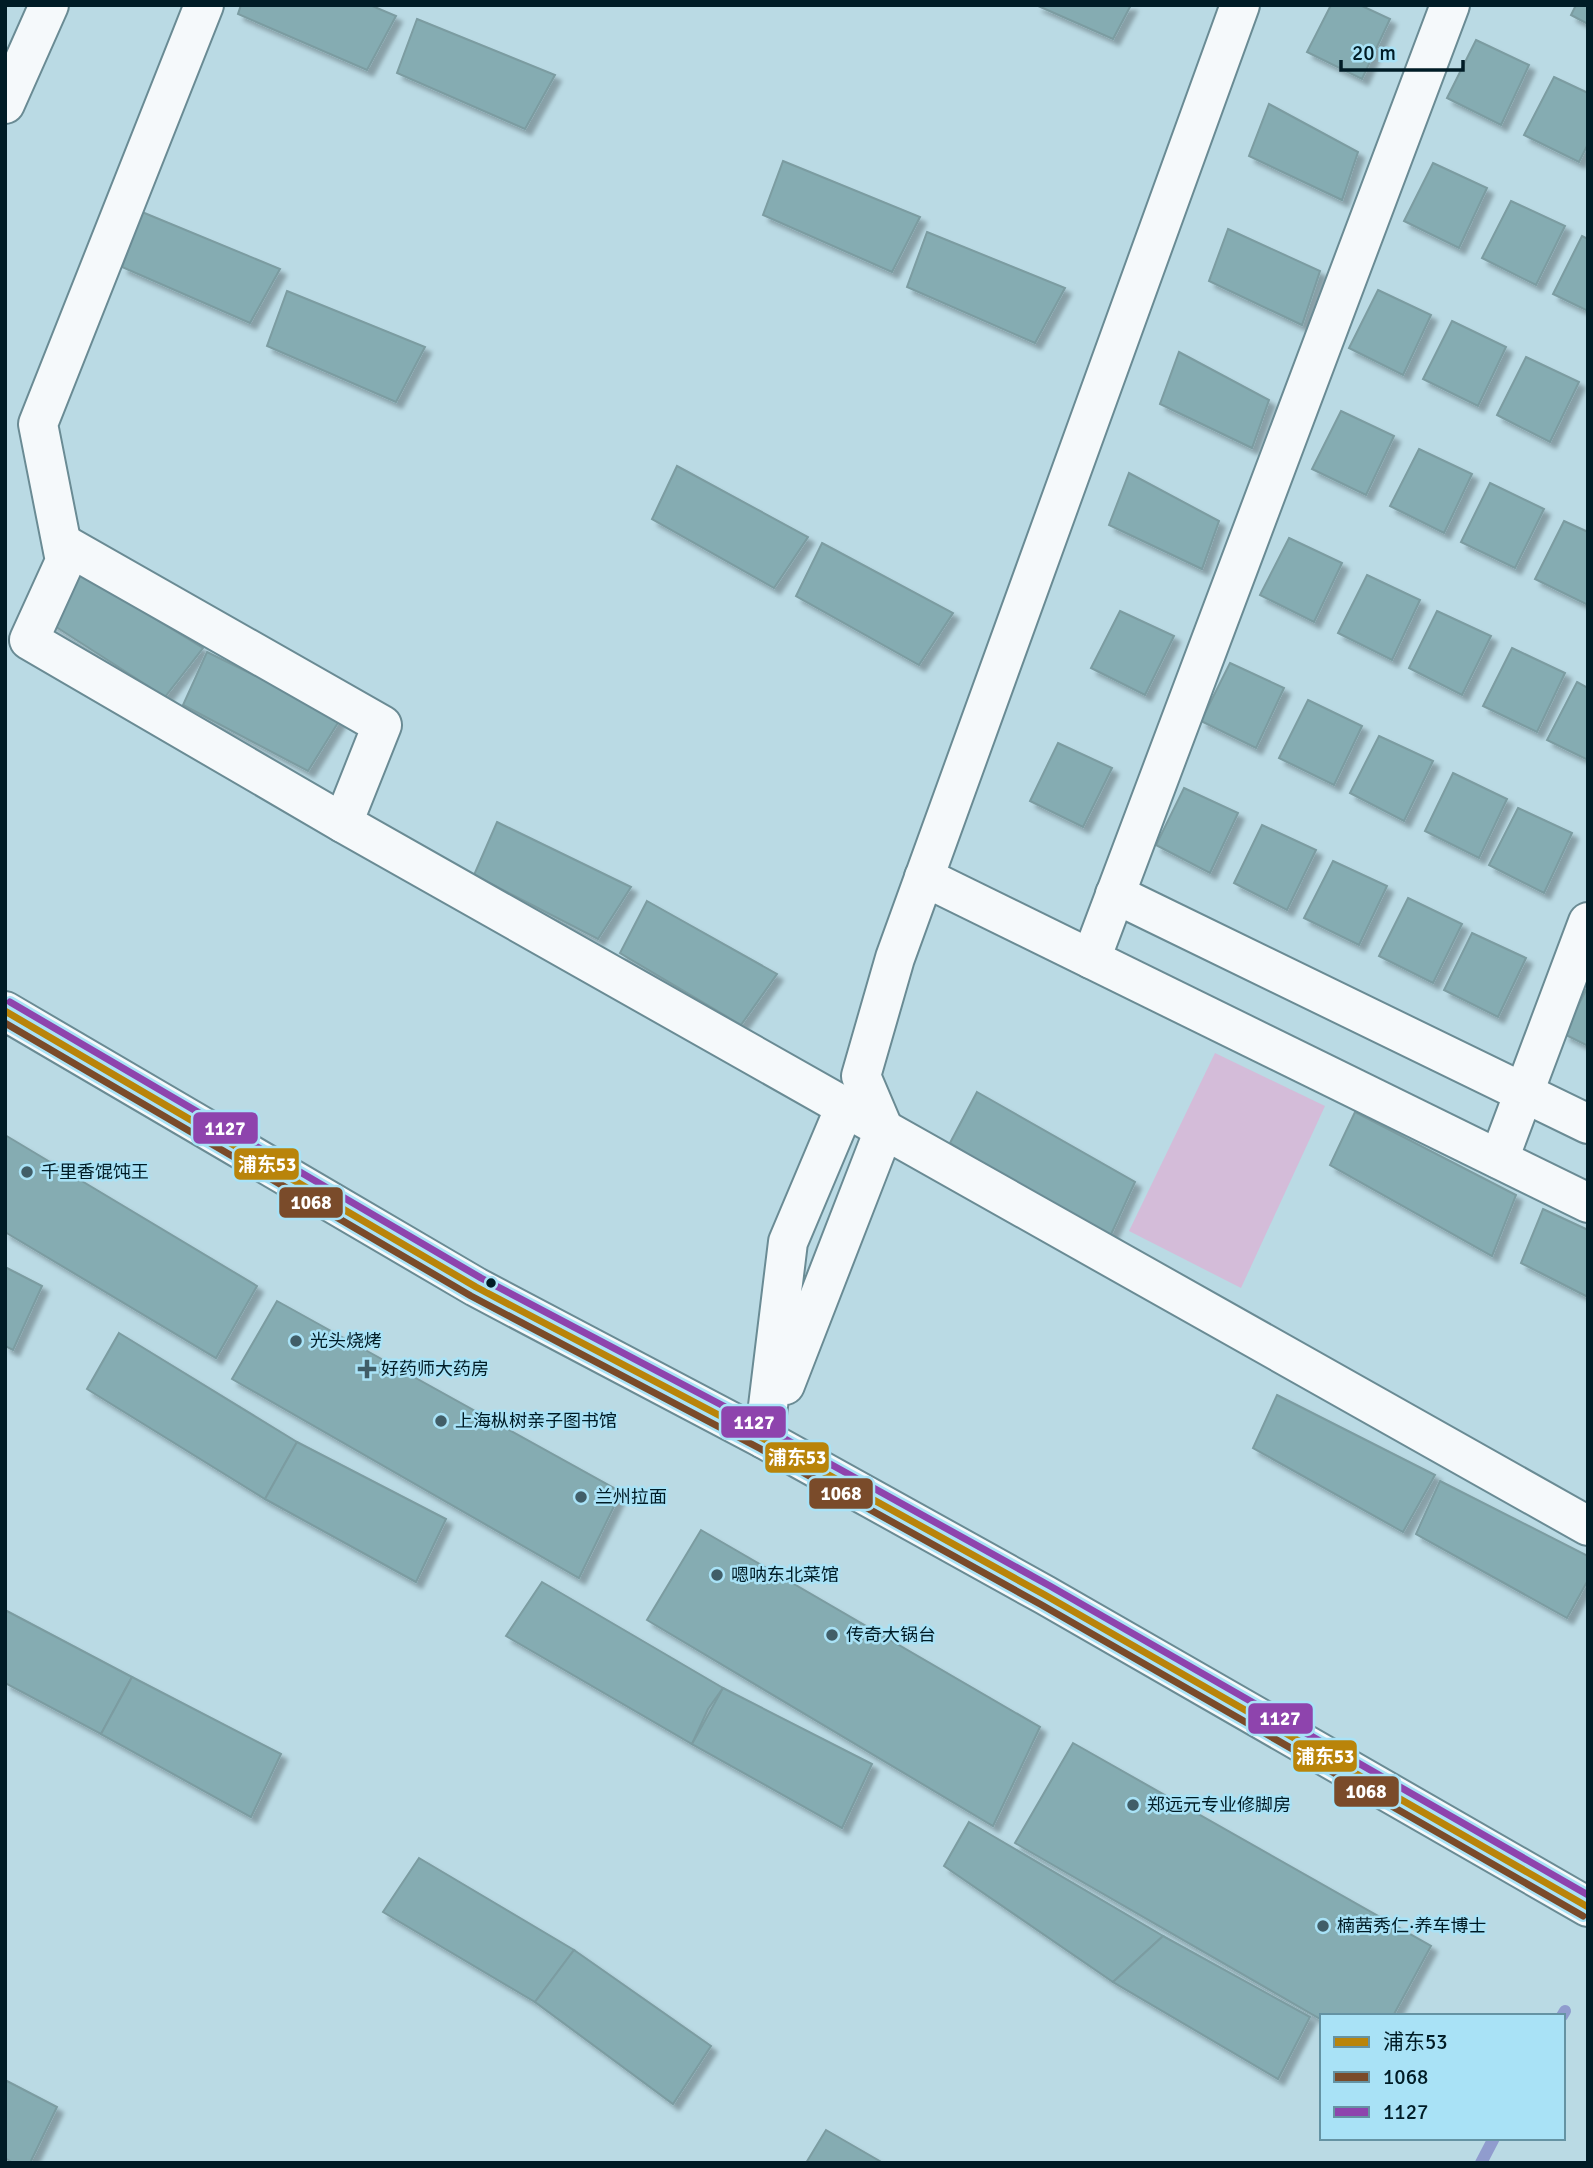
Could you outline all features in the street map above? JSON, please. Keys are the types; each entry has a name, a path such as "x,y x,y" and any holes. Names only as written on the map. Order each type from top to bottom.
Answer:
{"street":[{"path":"5,104 49,5"},
{"path":"204,5 38,424 65,561 29,640 343,823 1588,1526"},
{"path":"764,1439 884,1130 861,1076 895,958 1240,5"},
{"path":"1091,959 1450,5"},
{"path":"62,544 382,725 343,823"},
{"path":"924,877 1588,1203"},
{"path":"1115,894 1588,1124"},
{"path":"1499,1159 1588,922"},
{"path":"5,1012 476,1287 764,1439 1058,1602 1588,1907"},
{"path":"764,1439 788,1242 845,1107"}],"shaded area":[{"path":"1215,1053 1325,1106 1241,1288 1129,1231"}],"building":[{"path":"241,5 370,5 396,16 367,70 238,14"},
{"path":"1036,5 1131,5 1113,39"},
{"path":"1331,5 1360,5 1390,19 1362,79 1307,52"},
{"path":"1576,5 1588,5 1588,24 1571,15"},
{"path":"417,19 555,75 525,129 397,73"},
{"path":"1476,40 1529,65 1501,125 1447,98"},
{"path":"1554,77 1588,93 1588,144 1579,162 1524,135"},
{"path":"1269,104 1358,152 1342,200 1249,156"},
{"path":"783,161 920,217 892,272 763,215"},
{"path":"1433,163 1487,188 1459,248 1404,221"},
{"path":"1511,201 1565,226 1536,285 1482,258"},
{"path":"142,212 280,269 250,323 122,267"},
{"path":"1228,229 1320,271 1302,325 1209,281"},
{"path":"927,232 1065,288 1035,343 907,287"},
{"path":"1582,236 1588,239 1588,311 1553,294"},
{"path":"1378,290 1431,315 1403,375 1349,348"},
{"path":"287,291 425,347 396,402 267,346"},
{"path":"1452,321 1506,347 1478,406 1423,379"},
{"path":"1179,352 1269,400 1252,448 1160,404"},
{"path":"1526,357 1579,382 1550,442 1497,415"},
{"path":"1341,411 1394,436 1366,495 1312,469"},
{"path":"1419,449 1472,474 1444,533 1390,506"},
{"path":"677,466 808,537 774,588 652,519"},
{"path":"1129,473 1219,521 1202,569 1109,525"},
{"path":"1490,483 1544,509 1515,568 1461,542"},
{"path":"1564,521 1588,532 1588,605 1535,579"},
{"path":"1289,538 1342,563 1314,622 1260,595"},
{"path":"822,543 953,613 919,665 796,596"},
{"path":"75,570 203,648 165,697 47,621"},
{"path":"1367,575 1420,600 1392,660 1338,633"},
{"path":"1120,611 1174,636 1145,695 1091,668"},
{"path":"1437,611 1491,636 1462,695 1409,668"},
{"path":"1512,648 1565,673 1537,732 1483,706"},
{"path":"207,652 341,718 308,771 183,705"},
{"path":"1230,663 1284,688 1256,748 1201,721"},
{"path":"1577,682 1588,688 1588,760 1547,740"},
{"path":"1308,700 1362,726 1334,785 1279,758"},
{"path":"1379,736 1433,761 1404,821 1350,793"},
{"path":"1058,743 1112,768 1083,827 1030,801"},
{"path":"1453,773 1507,799 1479,858 1425,831"},
{"path":"1184,788 1238,813 1210,873 1156,845"},
{"path":"1518,808 1572,833 1544,893 1489,865"},
{"path":"497,822 631,887 598,939 474,875"},
{"path":"1262,825 1316,850 1287,910 1234,883"},
{"path":"1333,861 1387,886 1359,945 1304,918"},
{"path":"1408,898 1462,924 1433,983 1379,956"},
{"path":"647,901 777,974 741,1025 620,953"},
{"path":"1472,933 1526,958 1498,1017 1444,990"},
{"path":"1588,986 1588,1046 1564,1034"},
{"path":"977,1092 1135,1182 1108,1241 950,1143"},
{"path":"1355,1112 1516,1195 1492,1256 1330,1165"},
{"path":"5,1135 257,1286 216,1358 5,1232"},
{"path":"1543,1209 1588,1230 1588,1297 1521,1263"},
{"path":"5,1267 42,1286 13,1350 5,1346"},
{"path":"277,1301 621,1492 579,1578 232,1379"},
{"path":"119,1333 297,1442 265,1499 87,1389"},
{"path":"1277,1395 1435,1475 1403,1532 1253,1448"},
{"path":"297,1442 446,1519 416,1582 265,1499"},
{"path":"1440,1481 1588,1556 1588,1580 1567,1618 1416,1534"},
{"path":"701,1530 1040,1727 993,1826 647,1620"},
{"path":"542,1582 723,1688 708,1709 692,1744 506,1636"},
{"path":"5,1610 132,1677 101,1734 5,1683"},
{"path":"132,1677 281,1754 251,1817 101,1734"},
{"path":"723,1688 872,1764 842,1828 692,1744"},
{"path":"1073,1743 1431,1946 1394,2014 1320,2014 1320,2019 1015,1843"},
{"path":"969,1822 1163,1936 1113,1982 944,1866"},
{"path":"419,1858 574,1950 535,2002 383,1912"},
{"path":"1163,1936 1310,2017 1278,2079 1113,1982"},
{"path":"574,1950 711,2046 673,2104 535,2002"},
{"path":"5,2080 57,2107 30,2163 13,2163 5,2158"},
{"path":"826,2130 883,2163 806,2163"}],"waterway":[{"path":"1481,2163 1493,2140"}],"transit line":[{"name":"1127","path":"10,1002 481,1278 769,1430 1050,1586 1588,1895"},
{"name":"浦东53","path":"5,1011 476,1287 764,1439 1045,1595 1588,1907"},
{"name":"1068","path":"5,1023 471,1296 759,1448 1040,1604 1583,1916"}],"place":[{"name":"千里香馄饨王","path":"27,1172"},
{"name":"光头烧烤","path":"296,1341"},
{"name":"好药师大药房","path":"367,1369"},
{"name":"上海枞树亲子图书馆","path":"441,1421"},
{"name":"兰州拉面","path":"581,1497"},
{"name":"嗯呐东北菜馆","path":"717,1575"},
{"name":"传奇大锅台","path":"832,1635"},
{"name":"郑远元专业修脚房","path":"1133,1805"},
{"name":"楠茜秀仁·养车博士","path":"1323,1926"}]}
